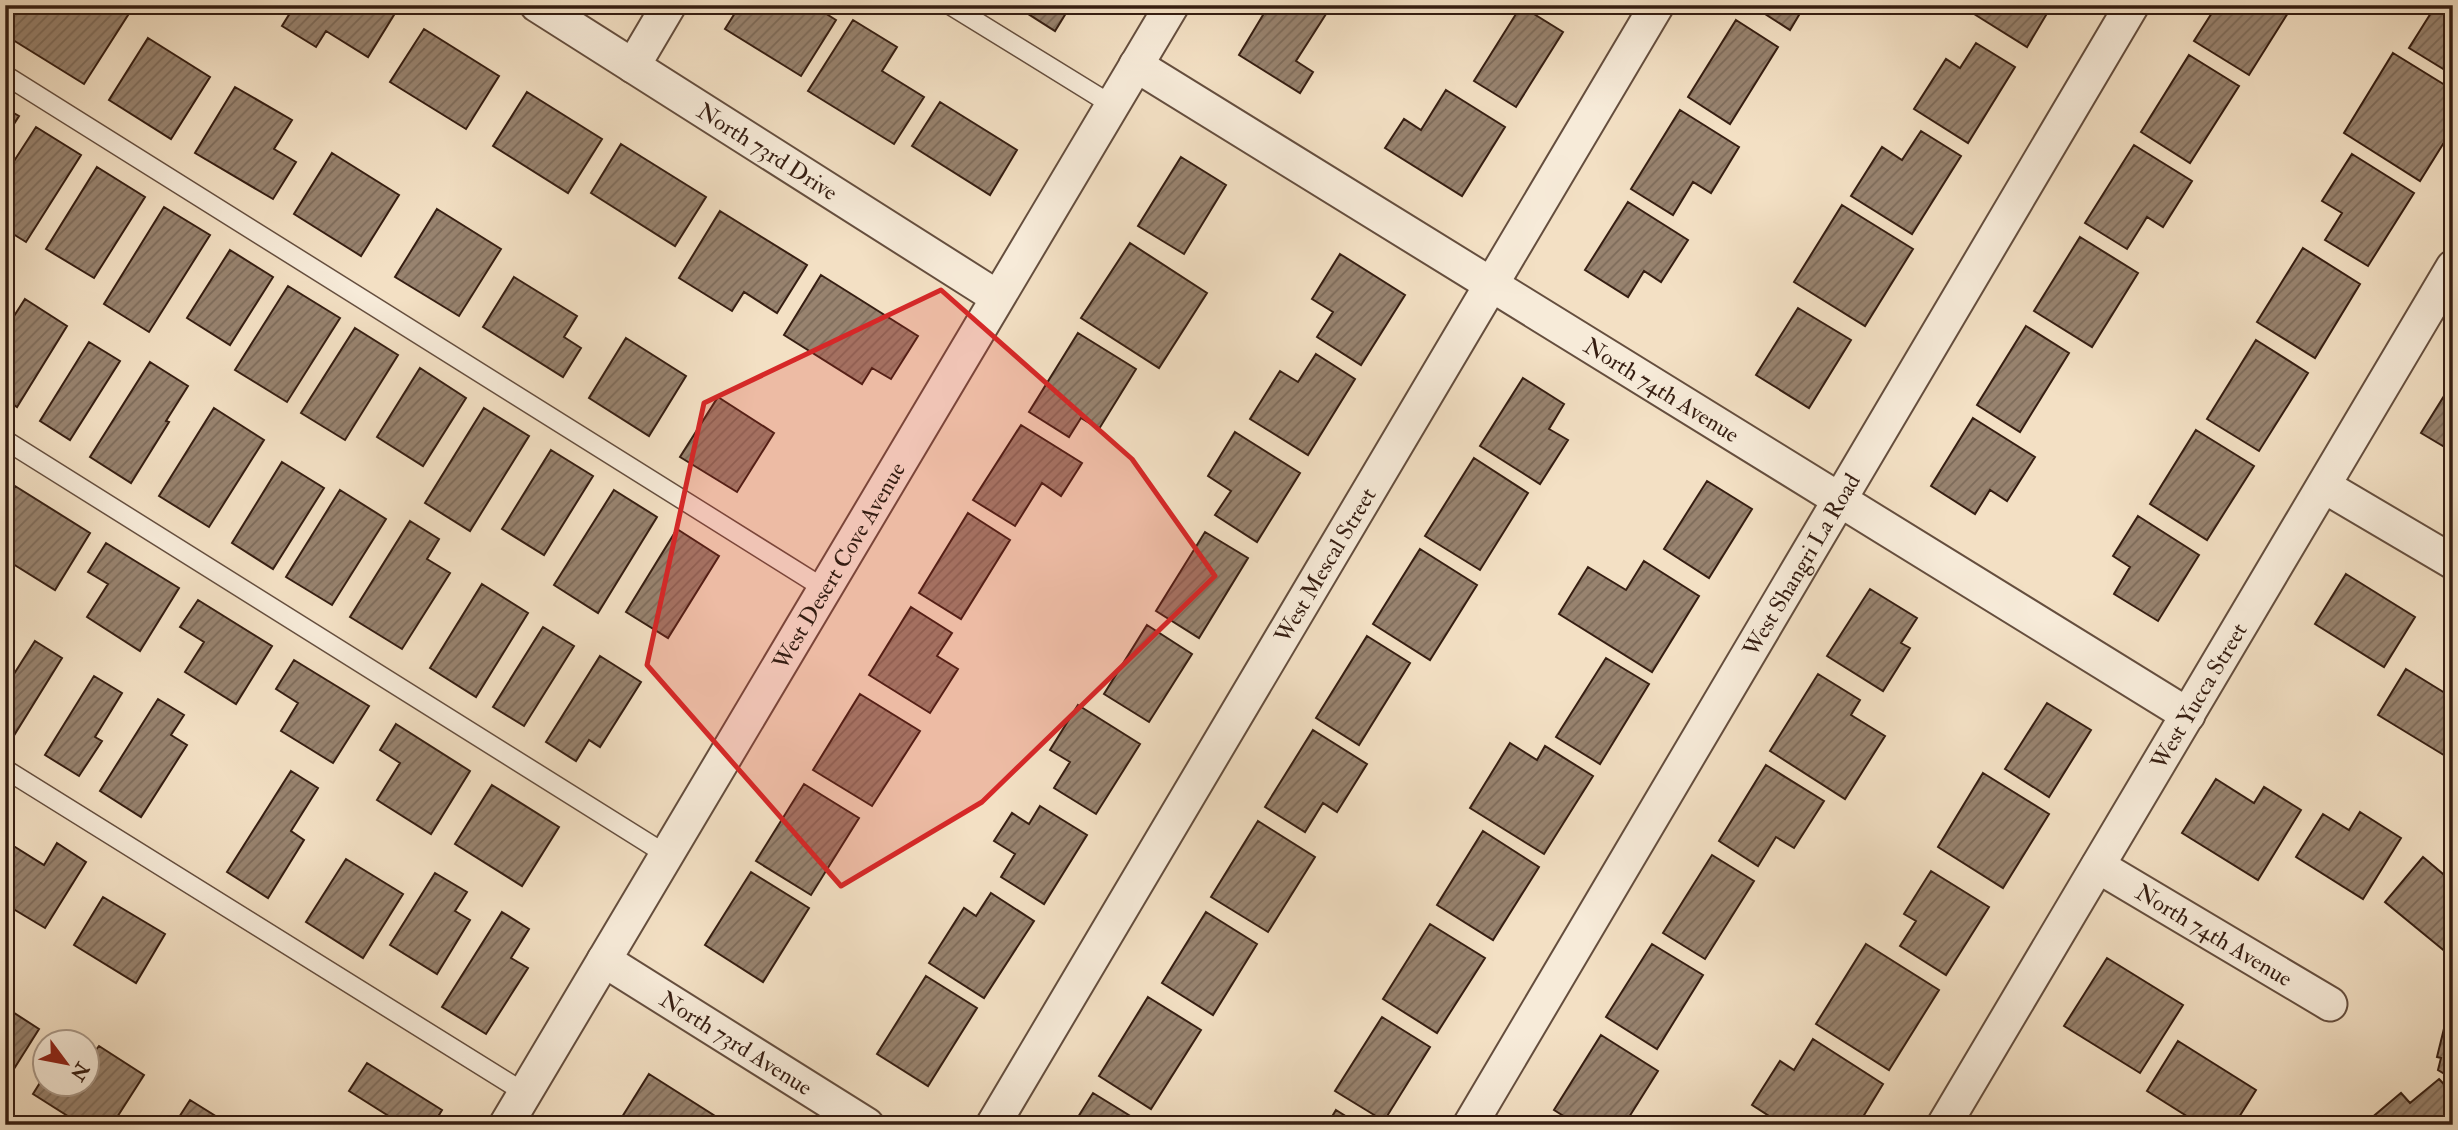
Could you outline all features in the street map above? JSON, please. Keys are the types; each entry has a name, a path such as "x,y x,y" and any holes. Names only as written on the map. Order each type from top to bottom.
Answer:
{"street":[{"name":"North 73rd Drive","path":"537,5 997,297"},
{"path":"633,66 669,5"},
{"name":"West Desert Cove Avenue","path":"506,1125 1172,5"},
{"name":"West Mescal Street","path":"993,1125 1657,5"},
{"name":"West Shangri La Road","path":"1470,1125 2132,5"},
{"name":"North 74th Avenue","path":"1136,65 2188,715"},
{"name":"West Yucca Street","path":"1944,1125 2453,267"},
{"path":"2324,486 2453,562"},
{"name":"North 74th Avenue","path":"2098,866 2330,1003"},
{"name":"North 73rd Avenue","path":"604,960 867,1125"}],"lane":[{"path":"950,5 1112,104"},
{"path":"5,75 825,589"},
{"path":"5,439 667,855"},
{"path":"5,769 525,1093"}],"highlighted area":[{"path":"941,290 1132,459 1215,576 982,802 841,886 647,665 704,403"}],"building":[{"path":"20,5 111,5 128,15 84,84 5,35 5,30"},
{"path":"295,5 389,5 397,10 368,57 326,31 316,47 282,26"},
{"path":"740,5 812,5 836,20 801,76 725,29"},
{"path":"1014,5 1071,5 1055,31"},
{"path":"1269,5 1313,5 1326,14 1296,61 1313,72 1300,93 1239,55"},
{"path":"1751,5 1805,5 1790,30"},
{"path":"1979,5 2052,5 2027,47 1974,14"},
{"path":"2217,5 2293,5 2249,75 2194,41"},
{"path":"2436,5 2453,5 2453,75 2409,48"},
{"path":"1521,6 1563,32 1516,107 1474,81"},
{"path":"853,20 897,47 882,71 924,97 894,144 808,91"},
{"path":"1736,20 1778,47 1730,124 1688,97"},
{"path":"424,29 499,76 466,129 390,82"},
{"path":"148,38 210,77 171,139 109,100"},
{"path":"1976,43 2015,67 1968,143 1914,109 1946,59 1960,68"},
{"path":"2393,53 2453,90 2453,128 2420,181 2344,133"},
{"path":"2189,55 2239,86 2190,163 2141,132"},
{"path":"235,87 292,120 274,149 296,162 273,199 195,153"},
{"path":"1446,90 1505,127 1462,196 1385,148 1404,119 1421,130"},
{"path":"527,92 602,139 568,193 493,146"},
{"path":"940,102 1017,150 990,195 912,146"},
{"path":"5,108 19,116 5,138"},
{"path":"1680,110 1739,147 1711,193 1693,182 1673,215 1631,189"},
{"path":"36,127 81,155 26,242 5,229 5,175"},
{"path":"1921,131 1961,156 1912,234 1851,196 1882,147 1902,160"},
{"path":"621,144 706,197 675,246 591,193"},
{"path":"2134,145 2192,181 2163,227 2147,217 2127,249 2085,223"},
{"path":"332,153 399,195 361,256 294,214"},
{"path":"2352,154 2414,193 2368,266 2325,240 2342,213 2322,201"},
{"path":"1181,157 1226,185 1184,254 1138,226"},
{"path":"97,167 145,197 94,278 46,249"},
{"path":"1628,202 1688,240 1661,282 1644,271 1628,297 1585,270"},
{"path":"1842,205 1913,249 1865,326 1794,282"},
{"path":"164,207 210,235 149,332 104,304"},
{"path":"437,209 501,249 459,316 395,277"},
{"path":"720,211 807,265 777,313 744,292 732,311 679,278"},
{"path":"2080,237 2138,273 2092,347 2034,311"},
{"path":"1130,243 1207,293 1159,368 1081,318"},
{"path":"2303,248 2360,284 2315,358 2257,322"},
{"path":"230,250 273,277 230,345 187,318"},
{"path":"1340,254 1405,295 1361,365 1317,337 1333,312 1312,299"},
{"path":"821,275 918,336 891,379 872,368 862,384 784,335"},
{"path":"514,277 577,316 564,337 581,348 563,377 483,327"},
{"path":"288,286 340,318 287,402 235,370"},
{"path":"25,299 67,326 17,407 5,399 5,330"},
{"path":"1798,308 1851,340 1809,408 1756,375"},
{"path":"2026,326 2069,353 2020,432 1977,405"},
{"path":"355,328 398,355 345,440 301,413"},
{"path":"1078,333 1136,369 1099,429 1081,418 1069,437 1029,412"},
{"path":"626,338 686,376 649,436 589,398"},
{"path":"2256,340 2308,373 2259,451 2207,419"},
{"path":"89,342 120,361 70,440 40,421"},
{"path":"1316,354 1355,379 1308,455 1250,419 1280,371 1298,382"},
{"path":"150,362 188,386 131,483 90,457"},
{"path":"420,368 466,398 423,466 377,437"},
{"path":"1523,378 1564,404 1549,429 1568,440 1540,484 1480,446"},
{"path":"2449,388 2453,391 2453,452 2421,433"},
{"path":"718,397 774,433 737,492 680,457"},
{"path":"214,408 264,440 209,527 159,496"},
{"path":"484,408 529,436 470,531 425,503"},
{"path":"1973,418 2035,457 2007,501 1990,490 1975,514 1931,486"},
{"path":"1021,425 1082,463 1061,496 1042,483 1015,526 973,500"},
{"path":"2196,430 2254,466 2207,540 2150,504"},
{"path":"1235,432 1300,473 1257,542 1215,515 1231,491 1208,476"},
{"path":"551,450 593,476 544,555 502,529"},
{"path":"1474,458 1528,493 1480,570 1425,536"},
{"path":"282,462 324,488 273,569 232,543"},
{"path":"1707,481 1752,509 1709,578 1664,549"},
{"path":"15,486 90,533 55,590 5,559 5,532 10,525 5,522 5,501"},
{"path":"340,490 386,519 332,605 286,577"},
{"path":"614,490 657,517 598,613 554,585"},
{"path":"968,513 1010,540 961,619 919,593"},
{"path":"2138,516 2199,555 2158,621 2114,594 2130,567 2113,556"},
{"path":"410,521 439,539 427,559 450,573 402,649 350,617"},
{"path":"677,529 719,556 668,638 626,612"},
{"path":"1205,532 1248,558 1199,638 1156,611"},
{"path":"106,543 179,588 140,651 87,617 108,584 88,572"},
{"path":"1420,549 1477,585 1430,660 1373,624"},
{"path":"1644,561 1699,596 1652,672 1559,614 1588,567 1626,590"},
{"path":"2346,574 2415,617 2384,667 2315,624"},
{"path":"482,584 528,613 476,697 430,668"},
{"path":"1870,589 1917,618 1901,643 1910,648 1883,691 1827,656"},
{"path":"198,600 272,646 236,704 185,672 204,642 180,627"},
{"path":"911,607 952,633 937,656 958,669 930,713 869,675"},
{"path":"1147,625 1192,654 1149,722 1104,694"},
{"path":"543,627 574,646 524,726 493,707"},
{"path":"1367,636 1410,663 1359,745 1316,718"},
{"path":"35,641 62,658 13,737 5,732 5,688"},
{"path":"600,656 641,682 600,747 589,740 576,761 546,742"},
{"path":"1606,658 1649,684 1600,764 1556,737"},
{"path":"294,660 369,706 333,763 281,731 298,703 276,689"},
{"path":"2406,669 2453,698 2453,748 2447,757 2378,715"},
{"path":"1818,674 1860,700 1851,715 1885,736 1845,799 1770,751"},
{"path":"94,676 122,693 95,737 102,741 79,776 45,755"},
{"path":"860,694 920,731 872,806 813,770"},
{"path":"158,699 184,715 171,735 187,745 141,817 100,791"},
{"path":"2047,703 2091,730 2049,797 2005,769"},
{"path":"1078,705 1140,744 1096,814 1054,788 1070,762 1050,750"},
{"path":"396,724 470,771 431,834 377,800 400,763 380,750"},
{"path":"1313,730 1367,764 1337,812 1323,803 1305,832 1265,807"},
{"path":"1510,743 1537,760 1545,746 1593,776 1544,854 1470,808"},
{"path":"1766,765 1824,801 1794,848 1776,837 1758,866 1719,841"},
{"path":"291,771 318,788 291,831 304,840 268,898 227,872"},
{"path":"1983,773 2049,814 2003,888 1938,847"},
{"path":"2216,779 2254,803 2264,787 2301,810 2258,880 2182,833"},
{"path":"804,784 859,818 811,895 756,861"},
{"path":"492,785 559,827 522,886 455,844"},
{"path":"1040,806 1087,835 1044,904 1001,877 1015,854 994,841 1012,813 1029,824"},
{"path":"2360,812 2401,838 2363,899 2296,857 2323,814 2349,830"},
{"path":"1258,821 1315,857 1268,932 1211,897"},
{"path":"1483,831 1539,867 1493,940 1437,905"},
{"path":"57,843 86,862 45,928 5,904 5,856 12,845 44,865"},
{"path":"1712,855 1754,881 1705,959 1663,933"},
{"path":"2423,857 2449,879 2453,874 2453,958 2385,902"},
{"path":"346,859 403,894 363,958 306,922"},
{"path":"1931,871 1989,907 1946,975 1900,946 1916,921 1904,914"},
{"path":"751,872 809,908 763,982 705,945"},
{"path":"435,873 467,892 455,911 470,920 437,974 390,945"},
{"path":"991,893 1034,921 984,998 929,963 964,908 976,916"},
{"path":"103,897 165,934 136,983 74,945"},
{"path":"502,912 529,929 511,958 528,968 486,1034 442,1007"},
{"path":"1206,912 1257,944 1213,1015 1162,983"},
{"path":"1430,924 1485,958 1437,1033 1383,999"},
{"path":"1652,944 1703,975 1657,1049 1606,1017"},
{"path":"1866,944 1939,990 1889,1070 1816,1024"},
{"path":"2107,958 2183,1005 2140,1073 2064,1026"},
{"path":"926,976 977,1008 928,1086 877,1054"},
{"path":"2453,992 2453,1079 2438,1070 2441,1058 2437,1057"},
{"path":"1148,997 1201,1030 1151,1109 1099,1076"},
{"path":"5,1007 37,1028 32,1028 32,1040 7,1080"},
{"path":"1382,1017 1430,1047 1384,1121 1335,1091"},
{"path":"1601,1035 1658,1071 1624,1125 1578,1125 1554,1110"},
{"path":"1813,1039 1883,1084 1858,1125 1783,1125 1752,1105 1780,1061 1794,1070"},
{"path":"2178,1041 2256,1090 2234,1125 2201,1125 2147,1091"},
{"path":"102,1048 144,1075 112,1125 82,1125 39,1098 102,1098"},
{"path":"367,1063 442,1110 433,1125 403,1125 349,1091"},
{"path":"649,1074 723,1121 720,1125 617,1125"},
{"path":"2439,1079 2453,1094 2453,1125 2363,1125 2401,1093 2410,1103"},
{"path":"1093,1093 1145,1125 1073,1125"},
{"path":"190,1100 230,1125 174,1125"},
{"path":"1336,1110 1360,1125 1327,1125"},
{"path":"2255,1117 2282,1125 2253,1125"}]}
